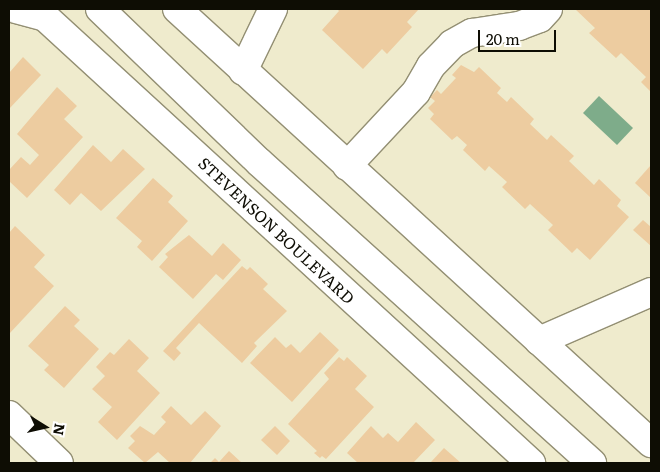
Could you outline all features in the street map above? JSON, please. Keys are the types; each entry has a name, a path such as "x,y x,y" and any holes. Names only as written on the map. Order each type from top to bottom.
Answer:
{"main road":[{"name":"STEVENSON BOULEVARD","path":"16,9 45,17 531,463"},
{"path":"100,9 259,162 592,463"},
{"path":"177,9 651,443"},
{"path":"243,71 273,9"},
{"path":"347,166 416,92 431,66 452,44 472,33 519,26 540,18 548,9"},
{"path":"540,341 651,292"},
{"path":"9,416 59,463"}],"shaded area":[{"path":"599,96 633,128 617,145 583,113"}],"building":[{"path":"337,9 419,9 407,22 412,27 387,54 382,49 363,69 322,30 339,11"},
{"path":"575,9 651,9 651,92 641,82 646,77 621,53 616,58 589,33 595,28"},
{"path":"23,57 41,75 9,109 9,73"},
{"path":"461,65 474,72 479,67 501,88 497,93 507,102 511,97 534,119 530,124 547,140 551,135 574,156 569,161 594,185 599,179 621,200 617,206 629,217 590,260 577,248 572,253 548,230 553,225 530,204 525,209 502,187 507,182 489,166 485,171 463,150 467,145 457,136 452,140 430,119 434,114 428,108 435,101 430,97 437,90 441,94 456,78 452,75"},
{"path":"57,87 77,106 64,119 83,137 27,198 9,181 9,170 21,157 30,165 39,155 17,134"},
{"path":"93,145 111,162 123,149 145,169 101,211 81,193 70,205 54,190"},
{"path":"651,165 651,198 635,183"},
{"path":"153,178 173,196 168,202 188,221 152,261 137,247 142,241 116,218"},
{"path":"643,220 651,227 651,246 633,230"},
{"path":"15,226 45,255 34,267 54,286 9,334 9,233"},
{"path":"189,235 212,256 223,243 241,260 223,280 216,274 193,299 159,267 168,257 165,254"},
{"path":"242,266 247,270 250,267 268,284 263,289 287,311 254,343 257,346 242,363 199,323 176,348 181,353 174,361 163,351"},
{"path":"65,306 80,320 74,326 99,349 64,388 44,370 49,365 28,346"},
{"path":"320,332 339,350 292,402 250,363 275,337 286,348 291,344 300,353"},
{"path":"129,339 149,358 137,371 160,393 117,440 98,422 112,407 92,389 105,376 96,367 110,352 114,355"},
{"path":"339,357 344,361 347,357 367,376 355,389 374,407 326,459 322,456 320,458 314,453 317,451 288,424 329,379 324,373"},
{"path":"171,406 191,425 205,411 221,426 190,463 170,463 158,452 145,463 128,448 135,441 130,436 140,426 154,435 166,422 161,417"},
{"path":"416,422 435,440 413,463 358,463 347,453 371,426 383,438 388,433 398,442"},
{"path":"275,426 290,441 277,455 261,440"},
{"path":"444,448 461,463 430,463"},
{"path":"229,451 242,463 210,463 215,458 219,462"}]}
